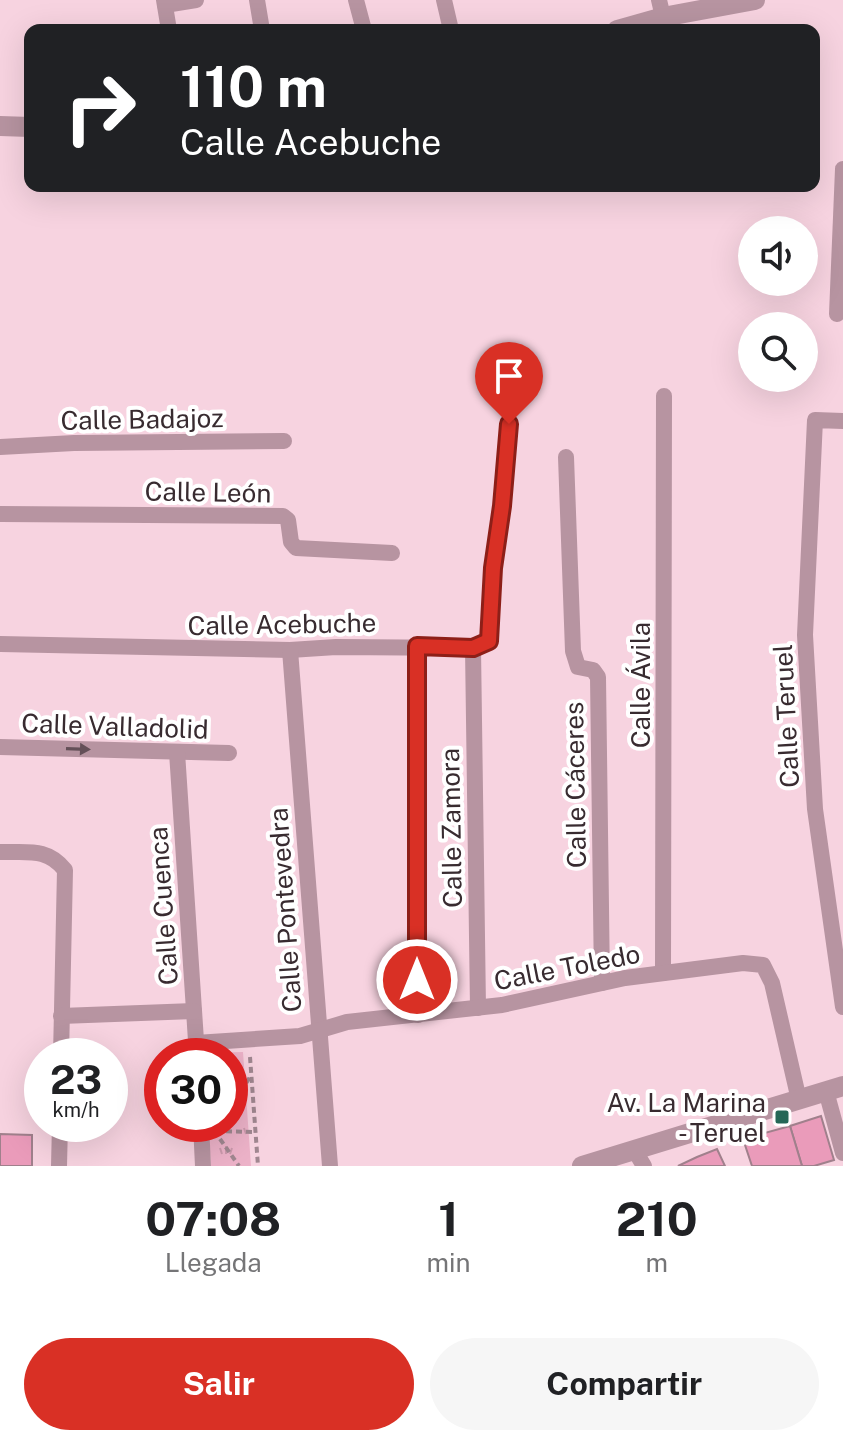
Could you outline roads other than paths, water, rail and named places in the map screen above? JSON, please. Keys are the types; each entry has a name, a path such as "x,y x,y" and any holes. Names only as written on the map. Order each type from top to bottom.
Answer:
{"street":[{"path":"168,24 165,3 196,0"},
{"path":"257,0 261,24"},
{"path":"356,0 362,24"},
{"path":"444,0 450,24"},
{"path":"629,24 661,8 755,0"},
{"path":"0,126 24,127"},
{"path":"837,314 843,169"},
{"name":"Calle Ávila","path":"663,973 664,396"},
{"name":"Calle Teruel","path":"843,421 815,420 805,635 815,809 843,1007"},
{"path":"473,648 489,641 493,568 509,424"},
{"name":"Calle Badajoz","path":"0,447 74,443 284,441"},
{"name":"Calle Cáceres","path":"566,457 573,651 578,667 593,670 598,677 602,983"},
{"name":"Calle León","path":"0,514 283,516 288,520 291,542 296,548 392,553"},
{"name":"Calle Acebuche","path":"0,644 290,650 417,646 473,648"},
{"path":"417,646 418,1015"},
{"name":"Calle Zamora","path":"473,648 478,1008"},
{"name":"Calle Pontevedra","path":"290,650 330,1166"},
{"name":"Calle Valladolid","path":"0,747 229,753"},
{"name":"Calle Cuenca","path":"177,752 195,1038"},
{"path":"0,852 42,853 55,857 65,870 61,1038"},
{"name":"Calle Toledo","path":"248,1040 300,1036 347,1022 502,1005 663,973 743,963 763,965 772,983 799,1100"},
{"path":"61,1016 194,1011"},
{"path":"582,1166 640,1158 834,1088 843,1153"},
{"path":"59,1166 60,1142"},
{"path":"203,1166 205,1142"}],"place":[{"name":"Av. La Marina - Teruel","path":"782,1117"}]}
